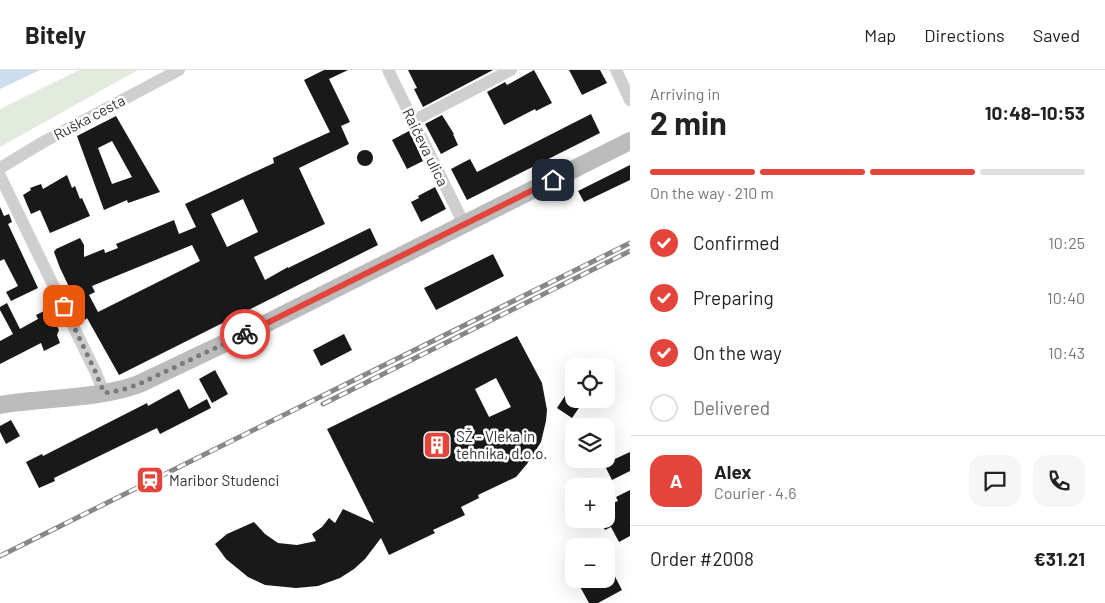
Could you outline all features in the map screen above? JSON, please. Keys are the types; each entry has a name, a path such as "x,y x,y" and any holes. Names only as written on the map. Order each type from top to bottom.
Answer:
{"street":[{"name":"Ruška cesta","path":"0,168 45,141 180,70"},
{"name":"Raičeva ulica","path":"388,70 464,224"},
{"path":"414,121 511,70"},
{"path":"616,70 630,100"},
{"path":"0,405 20,401 104,393 130,387 263,325 630,141"},
{"path":"0,176 104,393"}],"shaded area":[{"path":"79,70 138,70 0,147 0,109"}],"water":[{"path":"0,70 40,70 0,89"}],"building":[{"path":"324,70 348,70 329,79 350,122 341,126 349,144 299,168 325,224 254,257 265,280 370,228 378,245 119,375 87,318 85,320 54,252 56,249 80,238 84,245 84,257 104,249 105,253 118,248 116,244 174,220 179,234 196,227 185,204 274,163 273,158 330,132 304,80","holes":["243,199 258,232 227,247 211,214","192,245 200,261 98,312 89,295 95,292 92,286"]},
{"path":"408,70 493,70 423,107 414,89 417,88"},
{"path":"534,70 552,103 536,111 535,109 504,125 487,92 505,82 507,85"},
{"path":"569,70 600,70 607,83 582,95"},
{"path":"591,114 600,133 467,200 451,169 470,159 477,172"},
{"path":"442,115 454,134 458,145 441,154 425,124"},
{"path":"116,116 160,192 128,203 127,200 104,210 77,136","holes":["112,141 132,177 112,184 98,148"]},
{"path":"409,131 423,161 407,169 392,140"},
{"path":"365,150 373,158 365,166 357,158"},
{"path":"630,165 630,180 584,202 578,191"},
{"path":"67,175 72,188 75,186 90,216 50,233 40,210 31,214 23,195 31,190 30,188 41,184 43,189"},
{"path":"435,187 446,209 421,222 411,202"},
{"path":"0,207 4,216 9,214 12,222 8,224 38,288 11,301 6,292 18,286 4,259 0,261"},
{"path":"493,254 504,276 436,310 424,288"},
{"path":"7,303 20,329 38,319 36,315 48,309 59,330 57,335 60,343 44,351 41,343 0,364 0,341 13,334 0,310 0,307"},
{"path":"344,334 352,350 321,366 313,350"},
{"name":"SŽ - Vleka in tehnika, d.o.o.","path":"517,336 542,383 547,410 541,442 527,464 516,477 478,495 479,498 461,507 465,515 433,530 435,533 389,555 381,538 365,559 354,569 340,578 318,586 296,588 265,585 248,577 226,559 215,544 227,534 254,522 265,534 278,543 297,545 316,541 312,534 322,527 329,518 335,523 343,509 374,523 327,429","holes":["496,378 511,407 489,417 475,389"]},
{"path":"215,370 228,394 212,403 199,379"},
{"path":"179,389 189,409 207,399 211,408 160,434 157,428 54,478 55,481 39,488 26,462 42,454 43,456 147,403 148,406"},
{"path":"565,396 565,408 579,408 572,418 557,408"},
{"path":"11,420 20,436 6,444 0,432 0,426"},
{"path":"630,452 630,471 615,478 611,478 606,468 615,468 615,459"},
{"path":"630,490 630,536 619,542 612,528 615,528 615,502 618,501 616,497"},
{"path":"615,576 622,590 598,603 589,603 581,588 615,588"}],"railway":[{"path":"0,556 630,243"},
{"path":"323,404 630,251"}],"way so far":[{"path":"64,306 104,393 122,390 139,384 245,334"}],"place":[{"name":"SŽ - Vleka in tehnika, d.o.o.","path":"437,445"},
{"name":"Maribor Studenci","path":"150,480"}],"route":[{"path":"245,334 553,180"}]}
